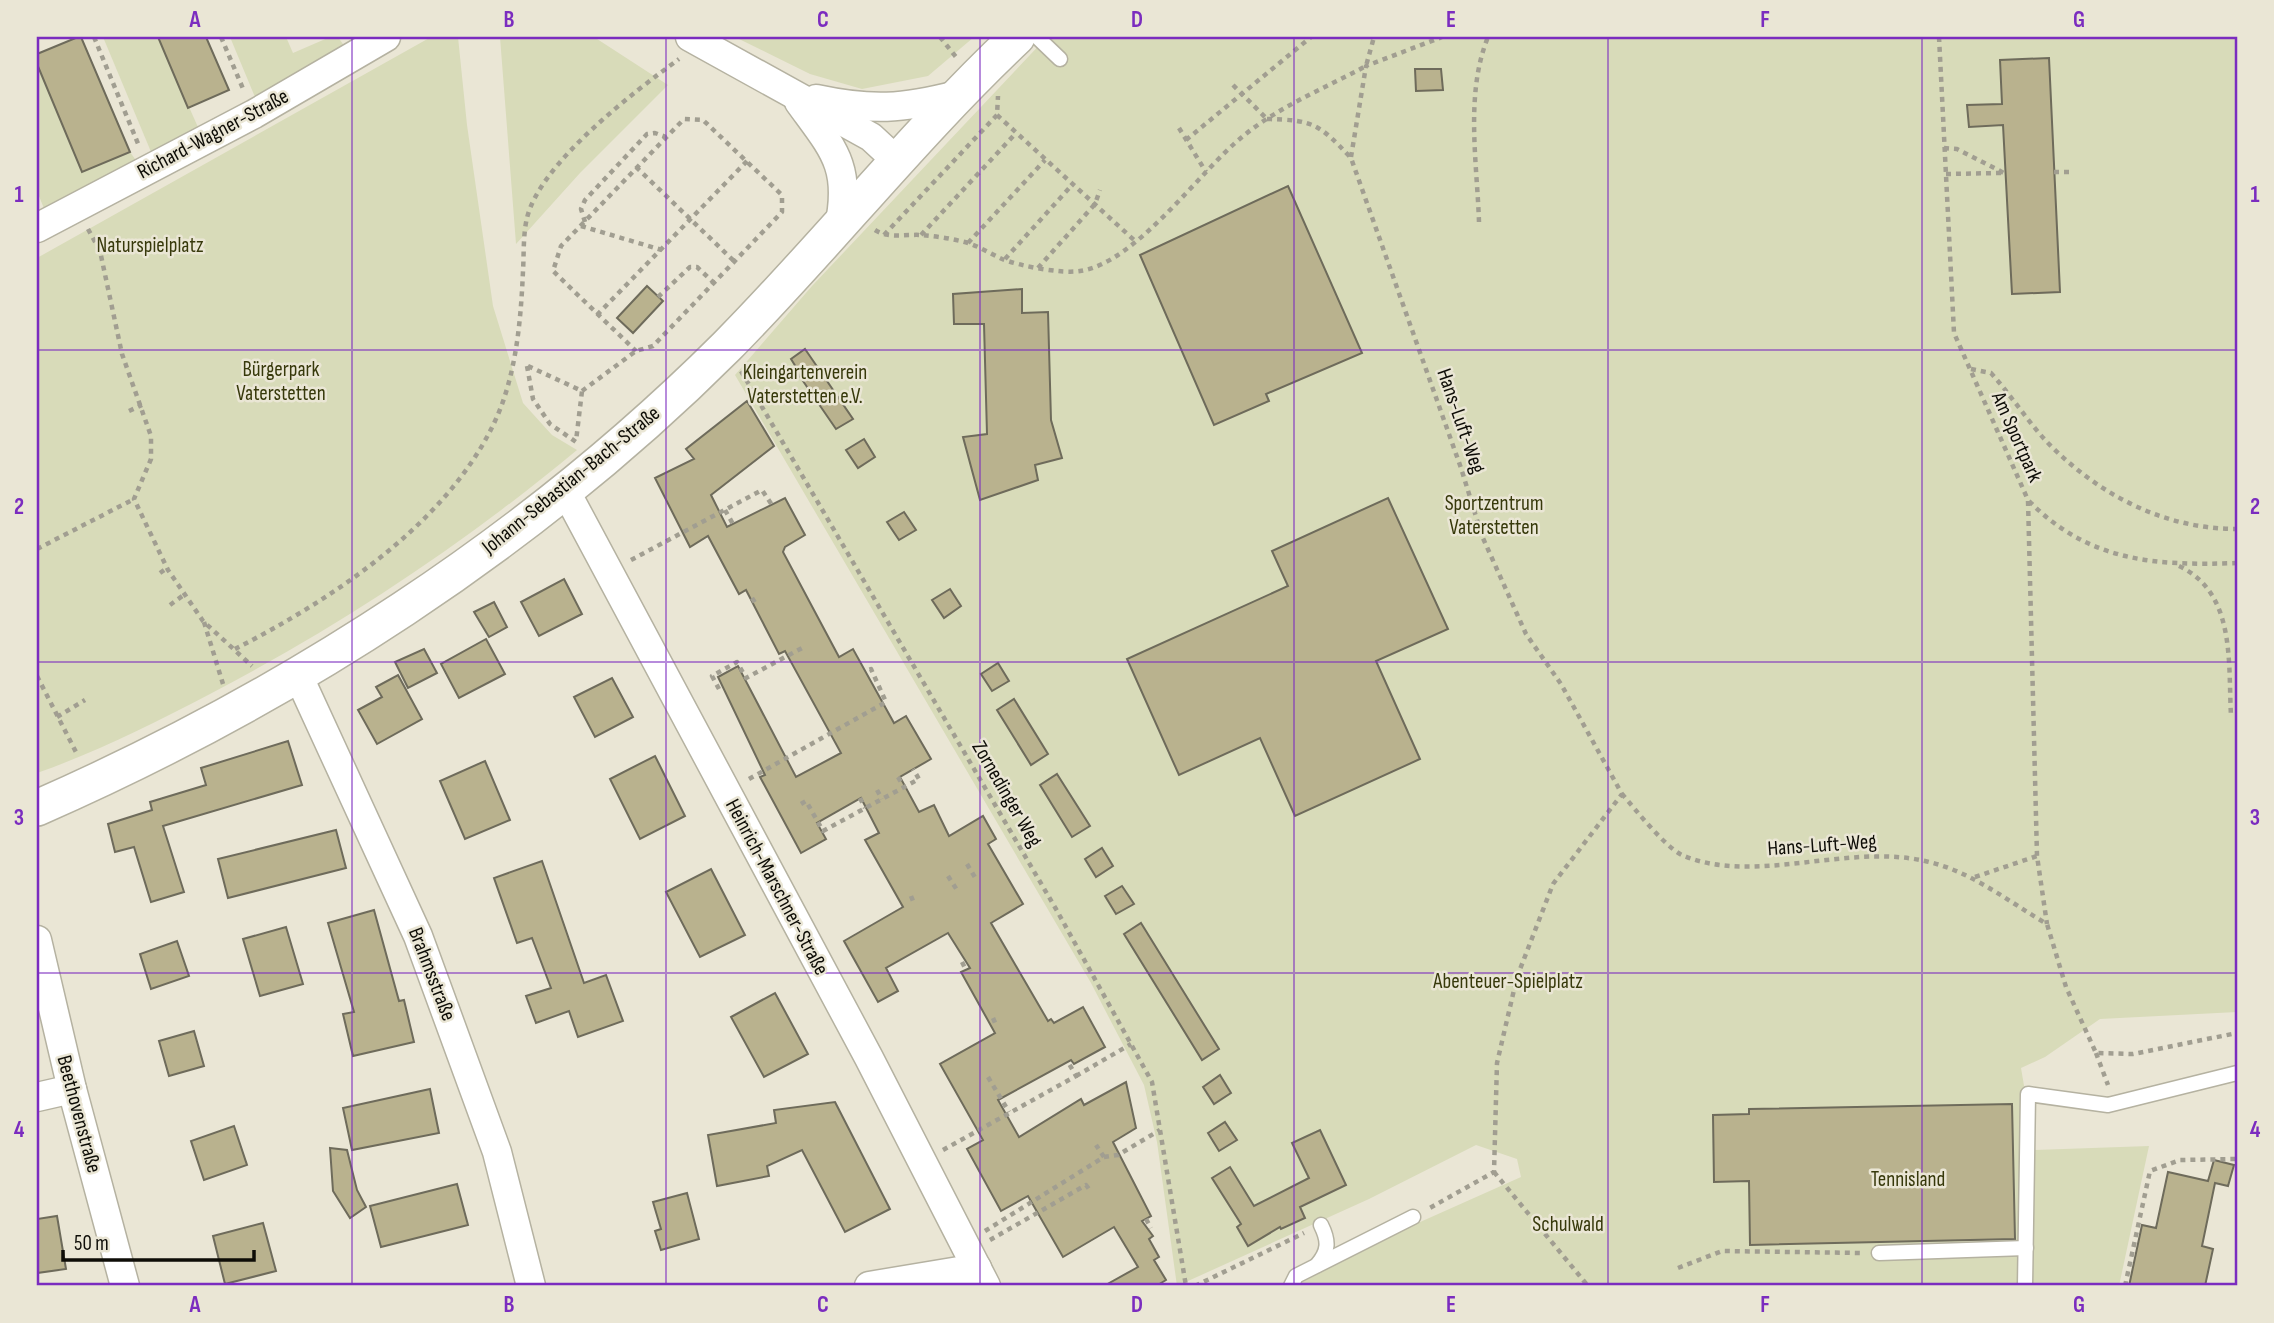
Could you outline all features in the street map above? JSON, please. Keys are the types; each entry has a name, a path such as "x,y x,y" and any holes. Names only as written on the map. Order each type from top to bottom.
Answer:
{"street":[{"name":"Richard-Wagner-Straße","path":"37,228 254,114 386,37"},
{"name":"Johann-Sebastian-Bach-Straße","path":"37,808 143,760 298,675 402,609 500,541 565,490 586,452 726,346 846,220 957,95 1017,37"},
{"path":"696,40 871,137 898,162"},
{"path":"793,94 876,109 914,106 957,95"},
{"path":"793,94 842,166 846,220"},
{"name":"Heinrich-Marschner-Straße","path":"565,490 863,1048 983,1266"},
{"name":"Brahmsstraße","path":"298,675 418,936 497,1152 531,1286"},
{"name":"Beethovenstraße","path":"37,940 72,1089 125,1286"},
{"path":"37,1097 72,1089"},
{"path":"869,1286 983,1266"}],"lane":[{"path":"1037,37 1060,59"},
{"path":"2025,1286 2028,1094 2108,1105 2237,1073"},
{"path":"1291,1286 1296,1276 1413,1217"},
{"path":"1316,1266 1325,1256 1328,1245 1321,1225"},
{"path":"1879,1253 2026,1248"}],"path":[{"path":"94,37 148,170"},
{"path":"221,37 254,114"},
{"path":"940,37 959,61"},
{"path":"1186,140 1311,37"},
{"name":"Hans-Luft-Weg","path":"1351,158 1366,65 1374,37"},
{"path":"846,220 884,236 921,235 968,243 1004,260 1038,268 1080,271 1114,258 1242,137 1267,119 1366,65 1442,37"},
{"path":"1479,222 1475,96 1478,62 1489,37"},
{"name":"Am Sportpark","path":"1939,37 1954,333 2028,500 2037,856 2047,924"},
{"path":"235,649 316,603 388,554 459,477 499,410 509,382 518,337 527,218 545,183 574,146 696,40"},
{"path":"1233,85 1267,119"},
{"path":"884,236 997,115 999,97"},
{"path":"997,115 1134,240"},
{"path":"582,391 636,351 653,346 782,212 782,195 703,120 684,119 561,246 554,271 636,351"},
{"name":"Hans-Luft-Weg","path":"1267,119 1303,120 1326,131 1351,158 1461,468 1482,536 1526,634 1561,684 1622,794 1679,854 1725,867 1877,855 1925,860 1974,877 2047,924"},
{"path":"1179,128 1206,172"},
{"path":"583,224 581,209 585,200 638,144 648,134 655,133 666,137"},
{"path":"921,235 1016,133"},
{"path":"1944,148 1957,149 2005,173 1946,174"},
{"path":"968,243 1045,160"},
{"path":"597,315 747,162"},
{"path":"636,167 735,262"},
{"path":"2054,172 2072,172"},
{"path":"1004,260 1072,185"},
{"path":"1038,268 1095,204 1100,190"},
{"path":"37,549 134,499 151,459 151,436 122,354 100,251 76,206"},
{"path":"583,224 662,250"},
{"path":"658,297 690,267 697,268 714,283"},
{"name":"Zornedinger Weg","path":"726,346 1049,898 1152,1082 1186,1286"},
{"path":"582,391 527,366 533,399 550,424 586,452"},
{"path":"1970,369 1991,373 2047,442 2092,482 2143,511 2176,522 2210,529 2237,529"},
{"path":"582,391 586,452"},
{"path":"129,411 142,405"},
{"path":"631,561 762,490 772,505"},
{"path":"134,499 167,568 203,621 258,673"},
{"path":"2028,500 2054,526 2087,544 2118,555 2172,563 2237,563"},
{"path":"725,510 733,524"},
{"path":"2172,563 2198,578 2220,608 2226,634 2231,716"},
{"path":"160,573 167,568"},
{"path":"170,605 184,594"},
{"path":"752,598 756,604"},
{"path":"203,621 226,692"},
{"path":"719,689 712,676 737,662 746,678 802,648 800,644"},
{"path":"746,781 886,702 871,669 866,671"},
{"path":"37,676 83,765"},
{"path":"57,717 85,700"},
{"path":"801,804 806,802 823,831 919,779 913,769"},
{"path":"898,778 904,787"},
{"path":"877,790 882,799"},
{"path":"1588,1286 1494,1172 1497,1063 1517,977 1553,884 1622,794"},
{"path":"860,798 865,808"},
{"path":"1974,877 2037,856"},
{"path":"967,864 976,879"},
{"path":"948,876 957,890"},
{"path":"2047,924 2066,987 2096,1053 2114,1103"},
{"path":"962,962 966,970"},
{"path":"993,1018 996,1025"},
{"path":"2096,1053 2133,1054 2237,1033"},
{"path":"939,1152 1131,1044"},
{"path":"1068,1062 1076,1076"},
{"path":"988,1077 1009,1113"},
{"path":"981,1233 1104,1157 1118,1155 1160,1130"},
{"path":"1096,1145 1104,1157"},
{"path":"2125,1286 2150,1171 2180,1160 2237,1159"},
{"path":"1413,1217 1458,1195 1494,1172"},
{"path":"983,1266 1060,1203 1086,1185 1089,1189"},
{"path":"1146,1219 1151,1228"},
{"path":"1195,1286 1321,1225"},
{"path":"1678,1268 1722,1251 1879,1253"}],"green space":[{"path":"103,37 158,37 201,134 154,159"},
{"path":"230,37 286,37 293,53 330,37 338,37 347,50 257,102"},
{"name":"Bürgerpark Vaterstetten","path":"431,37 458,37 467,125 493,306 523,403 552,435 577,450 445,551 353,612 210,694 81,756 37,773 37,258"},
{"path":"500,37 594,37 668,85 580,173 516,244"},
{"path":"735,37 974,37 928,76 862,89 810,74"},
{"name":"Sportzentrum Vaterstetten","path":"1047,37 2237,37 2237,1012 2100,1019 2045,1057 2021,1068 2035,1150 2149,1146 2119,1286 1301,1286 1302,1282 1400,1231 1521,1177 1517,1159 1476,1145 1369,1199 1177,1286 1157,1142 1144,1085 1091,983 735,375 812,286"},
{"path":"37,64 82,171 130,152 140,166 47,216 37,191"}],"building":[{"path":"81,37 130,152 82,172 37,64 37,54"},
{"path":"158,37 206,37 229,90 188,108"},
{"path":"2049,58 2060,292 2012,294 2003,125 1969,127 1967,105 2002,104 2000,60"},
{"path":"1415,69 1441,69 1443,90 1416,91"},
{"path":"1288,186 1362,353 1266,394 1269,401 1214,425 1140,255"},
{"path":"647,286 663,301 633,333 617,318"},
{"path":"1022,289 1022,313 1048,312 1051,420 1062,458 1035,465 1038,480 980,500 963,437 987,434 984,324 954,324 953,294"},
{"path":"805,349 853,419 836,429 794,368 796,367 791,359"},
{"path":"747,401 774,446 711,495 727,527 785,498 805,535 785,547 783,552 839,657 853,649 894,723 906,716 931,759 900,777 919,812 934,805 949,836 983,816 996,839 988,844 1023,904 991,923 1048,1021 1051,1019 1054,1023 1083,1007 1105,1047 1074,1064 1071,1060 998,1100 1019,1137 1081,1099 1084,1105 1126,1082 1136,1128 1113,1142 1151,1216 1142,1221 1153,1236 1149,1239 1159,1257 1154,1260 1166,1280 1156,1286 1104,1286 1138,1267 1114,1227 1063,1257 1028,1196 1001,1211 967,1149 983,1140 940,1064 995,1033 961,972 970,968 948,933 886,968 898,991 878,1002 844,941 903,907 865,840 879,833 861,798 817,823 826,839 801,853 760,777 765,775 718,677 738,666 796,777 841,753 785,651 779,654 746,590 739,594 708,536 690,547 655,478 694,459 686,449"},
{"path":"864,439 875,457 858,468 846,450"},
{"path":"1388,498 1448,629 1376,661 1420,759 1295,816 1260,738 1179,775 1127,659 1288,586 1272,551"},
{"path":"904,512 916,530 899,540 887,522"},
{"path":"564,579 582,614 539,636 521,602"},
{"path":"950,589 961,606 944,618 932,600"},
{"path":"494,602 507,627 489,637 474,612"},
{"path":"486,639 505,674 459,698 441,664"},
{"path":"424,649 437,673 408,688 395,662"},
{"path":"998,663 1009,681 992,691 981,674"},
{"path":"398,675 422,719 377,744 358,710 382,697 376,687"},
{"path":"612,678 633,717 595,737 574,697"},
{"path":"1014,699 1048,754 1031,765 997,710"},
{"path":"288,741 302,785 163,826 184,892 151,902 134,847 115,852 108,824 152,810 150,802 206,785 201,768"},
{"path":"655,756 685,816 640,839 610,779"},
{"path":"485,761 510,820 465,839 440,781"},
{"path":"1057,774 1090,826 1072,837 1040,785"},
{"path":"336,830 346,868 228,898 218,859"},
{"path":"1102,848 1113,866 1096,877 1085,859"},
{"path":"542,861 584,983 606,975 623,1021 578,1037 569,1011 536,1023 526,996 551,988 532,938 517,943 494,878"},
{"path":"711,869 745,935 700,957 666,892"},
{"path":"1122,886 1134,904 1116,914 1105,896"},
{"path":"374,910 399,1001 404,1000 414,1042 353,1056 343,1014 354,1012 328,923"},
{"path":"1141,923 1219,1049 1202,1060 1124,934"},
{"path":"286,927 303,984 260,996 243,939"},
{"path":"177,941 189,976 151,989 140,954"},
{"path":"775,993 808,1054 764,1077 731,1017"},
{"path":"194,1031 204,1066 169,1076 159,1041"},
{"path":"1220,1075 1231,1093 1214,1104 1203,1087"},
{"path":"430,1089 439,1133 352,1150 343,1108"},
{"path":"835,1102 890,1209 845,1232 802,1150 767,1166 769,1176 717,1186 708,1135 776,1123 774,1110"},
{"path":"2012,1104 2015,1239 1750,1245 1749,1181 1714,1182 1713,1115 1749,1114 1749,1109"},
{"path":"1225,1122 1237,1140 1219,1151 1208,1133"},
{"path":"234,1126 247,1165 204,1180 191,1141"},
{"path":"1320,1130 1346,1185 1300,1207 1305,1218 1281,1229 1280,1227 1248,1246 1237,1227 1241,1224 1212,1178 1230,1167 1254,1206 1309,1178 1292,1143"},
{"path":"330,1148 347,1150 357,1190 366,1207 350,1218 333,1191"},
{"path":"2214,1160 2234,1165 2228,1186 2215,1183 2202,1246 2213,1249 2205,1286 2129,1286 2142,1225 2156,1228 2168,1172 2208,1181"},
{"path":"457,1184 468,1225 381,1247 370,1206"},
{"path":"687,1193 699,1239 661,1250 655,1231 661,1229 653,1202"},
{"path":"57,1216 66,1269 37,1273 37,1219"},
{"path":"263,1223 276,1271 225,1284 213,1236"}],"park label":[{"name":"Naturspielplatz","path":"150,245"},
{"name":"Kleingartenverein Vaterstetten e.V.","path":"805,384"},
{"name":"Abenteuer-Spielplatz","path":"1508,981"},
{"name":"Tennisland","path":"1908,1179"},
{"name":"Schulwald","path":"1568,1224"}]}
